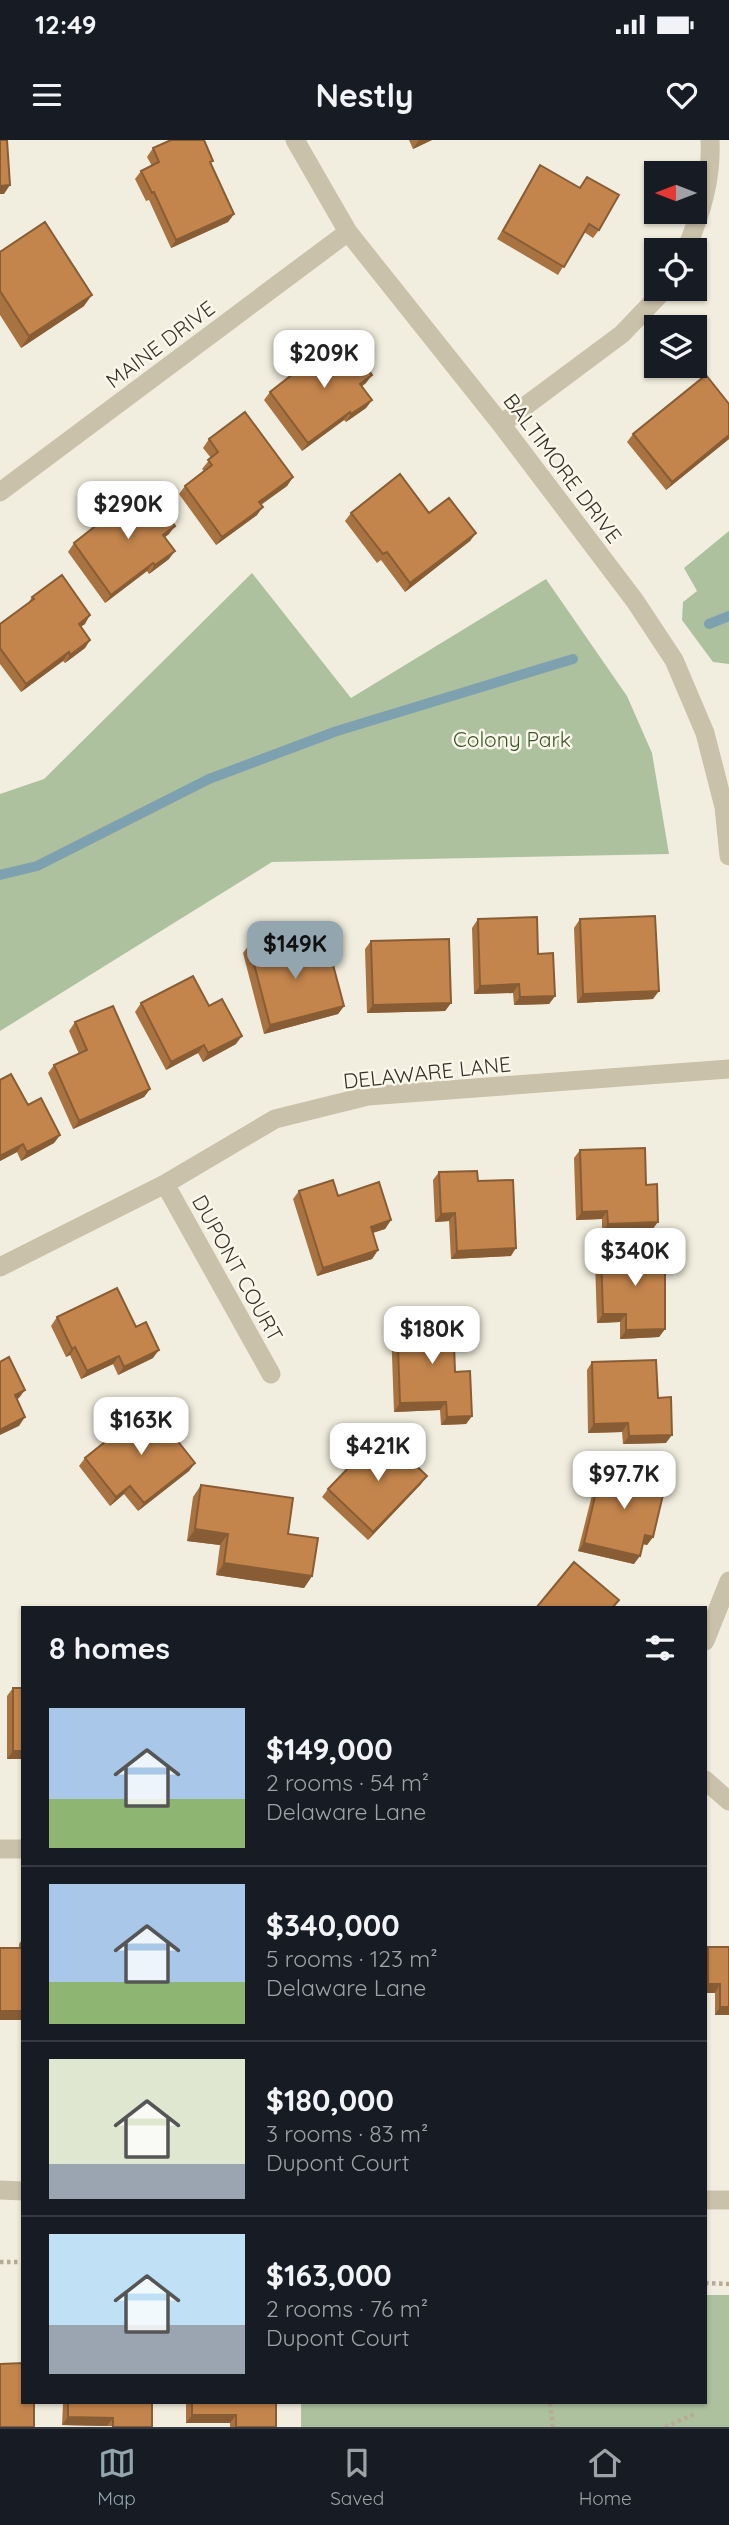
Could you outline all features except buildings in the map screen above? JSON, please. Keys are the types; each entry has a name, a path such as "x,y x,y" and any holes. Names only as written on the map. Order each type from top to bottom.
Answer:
{"street":[{"name":"BALTIMORE DRIVE","path":"295,140 348,232 501,424 635,601 674,660 705,733 724,807 729,856"},
{"path":"691,238 705,201 709,177 709,140"},
{"name":"MAINE DRIVE","path":"2,486 348,232"},
{"path":"501,424 622,334 654,301"},
{"name":"DELAWARE LANE","path":"0,1267 165,1184 275,1119 368,1096 729,1069"},
{"name":"DUPONT COURT","path":"165,1184 271,1374"},
{"path":"707,1637 729,1581"},
{"path":"707,1782 729,1801"},
{"path":"0,1849 21,1849"},
{"path":"0,2190 21,2191"},
{"path":"707,2200 729,2200"}],"path":[{"path":"0,2262 21,2262"},
{"path":"707,2283 729,2284"},
{"path":"550,2404 553,2427"},
{"path":"665,2427 695,2414"}],"green space":[{"path":"729,531 729,664 713,662 682,620 683,602 697,591 684,568"},
{"name":"Colony Park","path":"252,573 351,698 546,579 627,696 652,753 669,854 272,862 0,1031 0,794 44,779"},
{"path":"707,2295 729,2295 729,2427 301,2427 301,2404 707,2404"}],"waterway":[{"path":"709,624 729,616"},
{"path":"0,875 37,866 209,779 337,731 573,659"}]}
